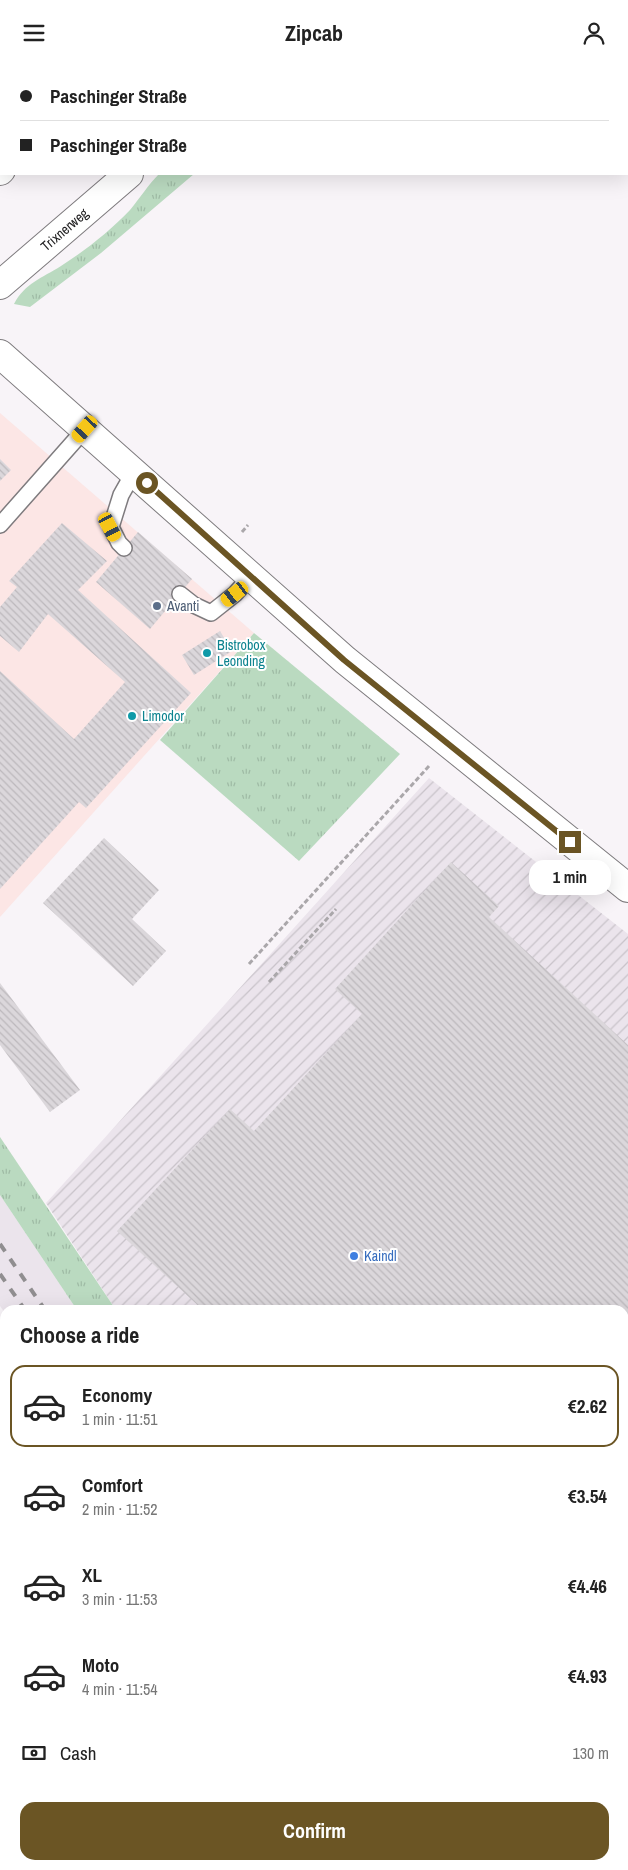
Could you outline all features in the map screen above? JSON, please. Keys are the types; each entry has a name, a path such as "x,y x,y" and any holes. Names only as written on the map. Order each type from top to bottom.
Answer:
{"street":[{"name":"Trixnerweg","path":"0,285 128,175"},
{"path":"0,354 344,660 628,888"}],"lane":[{"path":"0,525 85,429"},
{"path":"124,548 110,527 122,495 134,472"},
{"path":"180,594 194,605 210,613 235,594 250,577"}],"path":[{"path":"249,964 430,765"},
{"path":"269,982 336,909"}],"shaded area":[{"path":"0,413 254,633 0,917"},
{"name":"Kaindl","path":"429,778 628,934 628,1305 113,1305 46,1203"},
{"path":"0,1195 74,1305 0,1305"}],"green space":[{"path":"158,175 193,175 101,253 30,307 14,304 29,286 80,253 114,225 130,210"},
{"path":"254,633 400,754 299,861 160,740"},
{"path":"0,1137 113,1305 74,1305 0,1195"}],"building":[{"path":"0,459 11,470 0,481"},
{"name":"Limodor","path":"62,523 107,561 78,590 191,693 86,808 79,802 0,889 0,671 74,739 125,682 48,614 19,652 0,636 0,607 17,587 9,581"},
{"path":"138,532 192,579 150,629 96,582"},
{"name":"Bistrobox Leonding","path":"220,631 232,651 194,675 182,655"},
{"path":"104,838 159,890 132,919 166,951 133,986 43,903"},
{"name":"Kaindl","path":"451,862 499,906 489,917 628,1045 628,1305 198,1305 117,1231 230,1109 254,1131 362,1014 335,989"},
{"path":"0,983 80,1090 50,1112 0,1045"}],"railway":[{"path":"0,1244 42,1305"},
{"path":"0,1274 22,1305"}],"place":[{"name":"Avanti","path":"157,606"},
{"name":"Bistrobox Leonding","path":"207,653"},
{"name":"Limodor","path":"132,716"},
{"name":"Kaindl","path":"354,1256"}],"route":[{"path":"147,483 344,660 570,842"}]}
